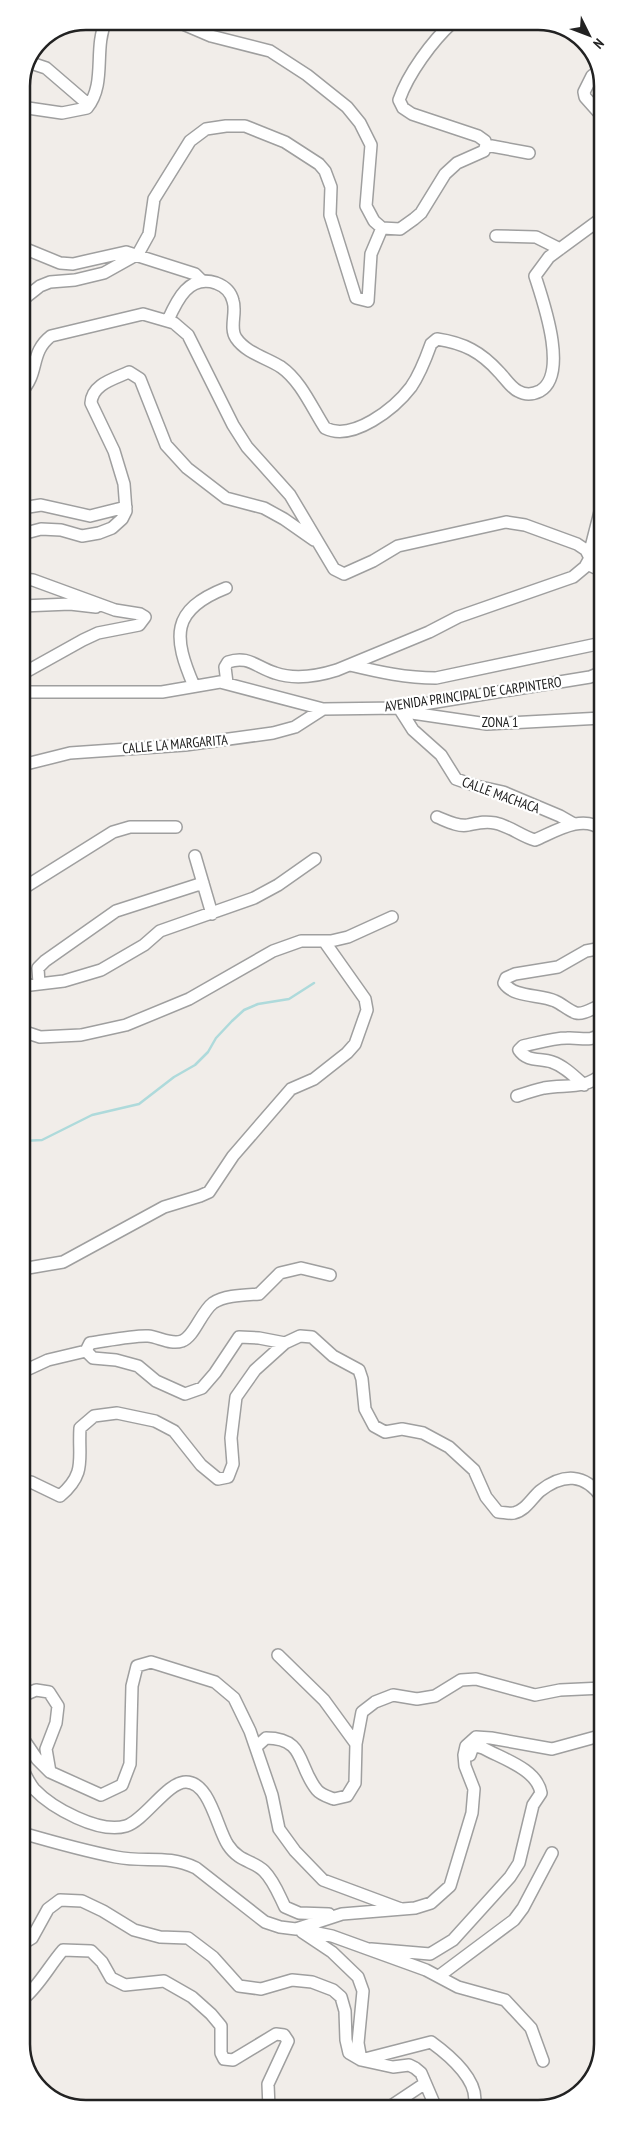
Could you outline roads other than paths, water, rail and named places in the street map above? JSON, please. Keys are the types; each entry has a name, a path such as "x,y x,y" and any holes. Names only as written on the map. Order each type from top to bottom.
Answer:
{"street":[{"path":"30,108 62,112 79,110 89,105 96,94 99,82 100,48 104,30"},
{"path":"197,30 211,36 270,50 307,75 347,107 360,123 371,145 366,206 374,220 382,228 400,229 421,213 445,174 458,163 484,151 486,146 485,141 478,136 412,114 403,108 399,100 403,88 436,39 445,30"},
{"path":"34,64 46,68 89,105"},
{"path":"593,75 584,92 585,97 594,107"},
{"path":"30,294 40,286 50,282 75,280 104,273 138,254 149,234 154,199 190,141 206,129 245,126 285,142 319,164 325,171 331,187 330,215 356,298 368,301 371,254 382,228"},
{"path":"486,146 529,153"},
{"path":"30,251 60,263 74,264 126,252 138,254 195,274 202,281 222,285 229,292 234,302 234,331 236,338 248,349 282,367 294,379 325,428 331,431 343,431 356,429 391,409 412,386 431,344 437,339 454,341 485,356 516,391 529,395 543,390 552,371 552,331 536,276 544,262 594,224"},
{"path":"496,236 536,236 560,249"},
{"path":"168,320 186,288 202,281"},
{"path":"30,383 38,350 51,336 143,314 168,320 174,322 188,335 233,425 247,447 290,495 334,568 344,574 373,561 398,546 506,522 525,525 577,544 586,550 588,560 594,565"},
{"path":"30,532 41,529 61,530 82,536 112,528 122,518 126,511 124,484 114,451 91,403 91,395 96,388 129,372 140,379 166,446 187,468 226,498 264,508 284,519 317,542"},
{"path":"30,507 41,505 90,516 126,507"},
{"path":"227,683 225,667 228,662 238,658 248,660 276,674 295,676 322,675 429,632 458,617 573,576 588,560 594,536"},
{"path":"30,580 115,610"},
{"path":"194,686 183,659 180,640 182,621 190,607 210,594 226,588"},
{"path":"30,606 70,604 140,614 145,617 144,621 139,625 98,633 30,670"},
{"path":"350,665 382,673 416,678 436,678 594,645"},
{"name":"AVENIDA PRINCIPAL DE CARPINTERO","path":"30,692 162,692 220,682 323,709 399,708 594,675"},
{"name":"ZONA 1","path":"399,708 412,714 487,724 594,718"},
{"name":"CALLE MACHACA","path":"399,708 413,730 441,755 456,779 503,792 560,816 574,824"},
{"name":"CALLE LA MARGARITA","path":"30,763 70,753 185,745 273,733 295,727 323,709"},
{"path":"438,817 452,823 466,825 482,821 496,823 513,828 527,838 535,840 574,824 586,822 594,825"},
{"path":"30,884 113,832 130,827 176,827"},
{"path":"194,856 212,914"},
{"path":"30,985 64,981 101,970 144,945 160,932 254,898 278,885 315,859"},
{"path":"39,984 38,968 45,961 116,910 203,883"},
{"path":"30,1034 40,1037 81,1035 126,1025 189,999 273,951 301,941 324,941 348,937 392,917"},
{"path":"30,1268 63,1262 164,1206 209,1192 233,1156 291,1089 314,1079 347,1053 355,1044 367,1010 365,998 324,941"},
{"path":"594,950 586,951 558,967 515,974 506,978 504,983 507,988 516,992 555,1001 576,1013 584,1013 594,1007"},
{"path":"584,1085 568,1070 551,1062 531,1059 522,1055 519,1050 523,1046 568,1038 594,1039"},
{"path":"517,1096 546,1088 584,1085 594,1080"},
{"path":"86,1351 90,1343 147,1336 180,1342 188,1338 200,1318 214,1302 237,1296 259,1294 280,1273 300,1268 330,1275"},
{"path":"30,1482 60,1496 72,1486 80,1471 80,1428 94,1416 116,1413 155,1421 174,1431 201,1465 218,1479 228,1477 233,1464 231,1438 236,1397 255,1370 284,1343 300,1336 312,1337 333,1356 358,1370 362,1379 365,1409 374,1426 386,1432 402,1429 423,1433 450,1447 474,1470 486,1498 498,1512 513,1514 527,1507 539,1492 558,1480 577,1478 594,1486"},
{"path":"86,1351 93,1358 116,1360 138,1366 156,1381 185,1394 202,1388 215,1373 239,1337 259,1338 284,1343"},
{"path":"30,1368 48,1360 86,1351"},
{"path":"278,1655 324,1700 356,1744"},
{"path":"30,1749 37,1760 50,1772 102,1795 122,1785 130,1764 132,1686 137,1666 151,1662 215,1682 234,1698 256,1747 272,1795 279,1829 295,1851 323,1880 403,1910"},
{"path":"256,1747 266,1738 280,1738 296,1748 318,1792 334,1800 347,1796 355,1783 356,1744 362,1712 375,1702 393,1695 417,1699 435,1696 461,1680 476,1679 535,1695 560,1690 594,1688"},
{"path":"30,1693 36,1690 49,1692 58,1706 56,1723 46,1749 50,1772"},
{"path":"30,1782 34,1788 61,1810 100,1827 126,1826 157,1802 174,1785 187,1782 197,1786 205,1793 228,1846 240,1859 264,1870 285,1907 299,1913 342,1914 403,1910 431,1903 450,1886 472,1813 474,1789 465,1766 464,1755 466,1746 476,1737 552,1749 594,1738"},
{"path":"371,1949 430,1954 444,1946 453,1940 504,1884 519,1863 534,1804 541,1792 540,1783 530,1773 483,1748 476,1746 472,1749 470,1755"},
{"path":"30,1835 118,1858 167,1859 183,1862 196,1868 265,1922 280,1927 296,1928 332,1936 440,1976 458,1987 505,2000 531,2028 543,2061"},
{"path":"440,1976 514,1920 523,1908 552,1852"},
{"path":"30,1939 48,1909 60,1900 82,1901 134,1930 160,1937 188,1938 213,1957 239,1986 261,1989 292,1980 312,1982 333,1990 341,1997 345,2011 346,2040 349,2053 361,2060 393,2067 409,2065 415,2068 420,2073 433,2100"},
{"path":"296,1928 342,1914"},
{"path":"296,1928 332,1952 358,1977 363,1991 358,2043 361,2060"},
{"path":"30,1993 63,1950 91,1951 102,1962 111,1978 125,1985 164,1981 192,1997 221,2026 220,2046 224,2059 233,2060 276,2034 284,2035 288,2042 268,2084 269,2100"},
{"path":"361,2060 431,2042 450,2056 474,2087 476,2100"},
{"path":"400,2100 424,2084"}],"waterway":[{"path":"30,1141 42,1140 92,1115 139,1104 174,1077 195,1065 208,1052 216,1038 244,1010 258,1004 289,999 314,983"}]}
